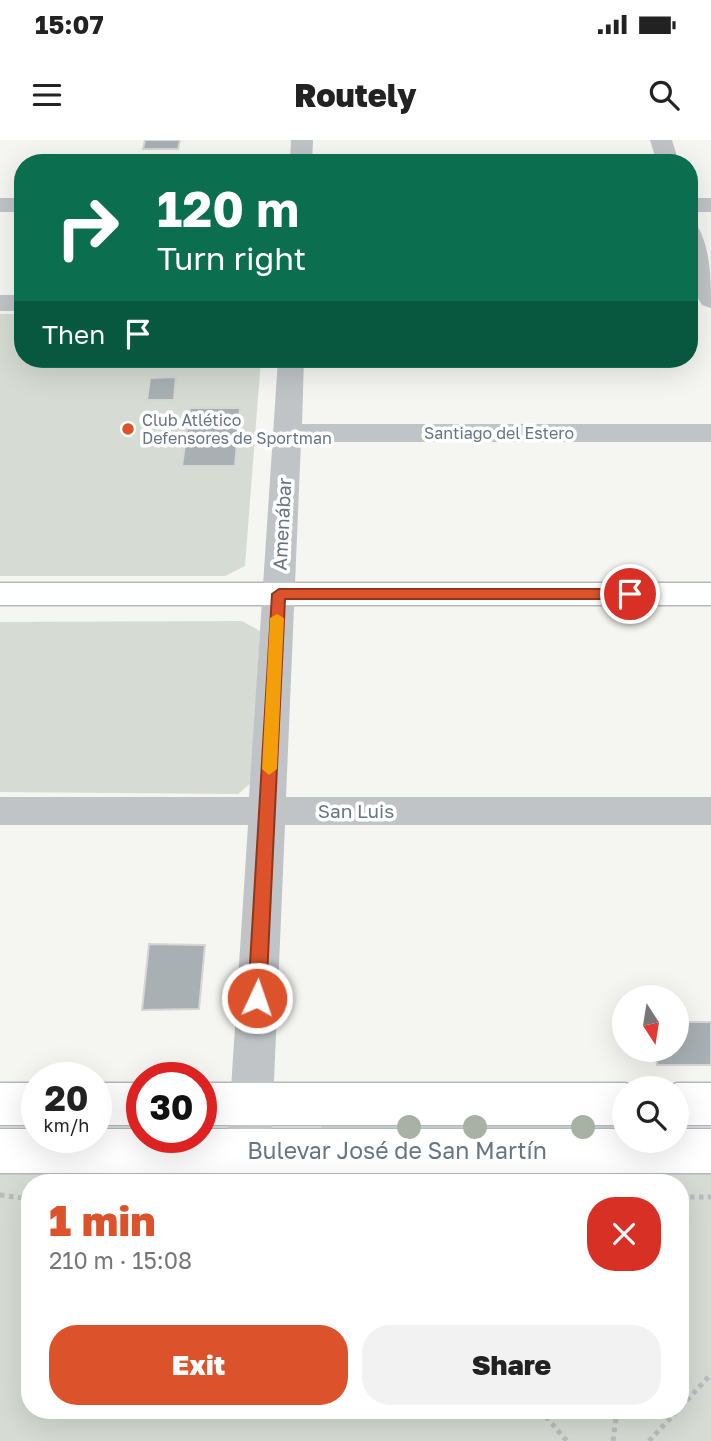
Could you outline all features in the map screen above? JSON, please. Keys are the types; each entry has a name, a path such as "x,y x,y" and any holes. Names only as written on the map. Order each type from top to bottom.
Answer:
{"main road":[{"path":"0,594 711,594"},
{"path":"0,1104 21,1104"},
{"path":"217,1104 612,1104"},
{"path":"689,1104 711,1104"},
{"name":"Bulevar José de San Martín","path":"0,1151 711,1151"}],"street":[{"path":"698,258 711,301"},
{"name":"Amenábar","path":"249,1152 291,368"},
{"name":"Santiago del Estero","path":"287,433 711,433"},
{"name":"San Luis","path":"0,811 711,811"}],"path":[{"path":"0,1195 21,1198"},
{"path":"689,1197 711,1197"},
{"path":"689,1398 711,1374"},
{"path":"548,1419 567,1441"},
{"path":"613,1441 616,1419"},
{"path":"649,1441 670,1419"}],"shaded area":[{"name":"Club Atlético Defensores de Sportman","path":"0,314 14,314 14,368 260,368 245,566 225,576 0,576"},
{"path":"242,621 260,631 251,783 238,794 0,792 0,622"},
{"path":"321,1122 612,1122 612,1132 321,1132"},
{"path":"0,1151 711,1151 711,1441 0,1441"}],"building":[{"path":"145,140 180,140 178,149 143,149"},
{"path":"176,377 174,400 147,400 150,378"},
{"path":"190,408 240,408 235,466 182,466"},
{"path":"149,944 205,945 199,1009 142,1010"},
{"path":"690,1022 711,1022 711,1065 657,1065 657,1062 690,1062"}],"slow traffic":[{"path":"269,769 277,618"}],"place":[{"name":"Club Atlético Defensores de Sportman","path":"128,429"}],"route":[{"path":"257,998 279,594 630,594"}]}
